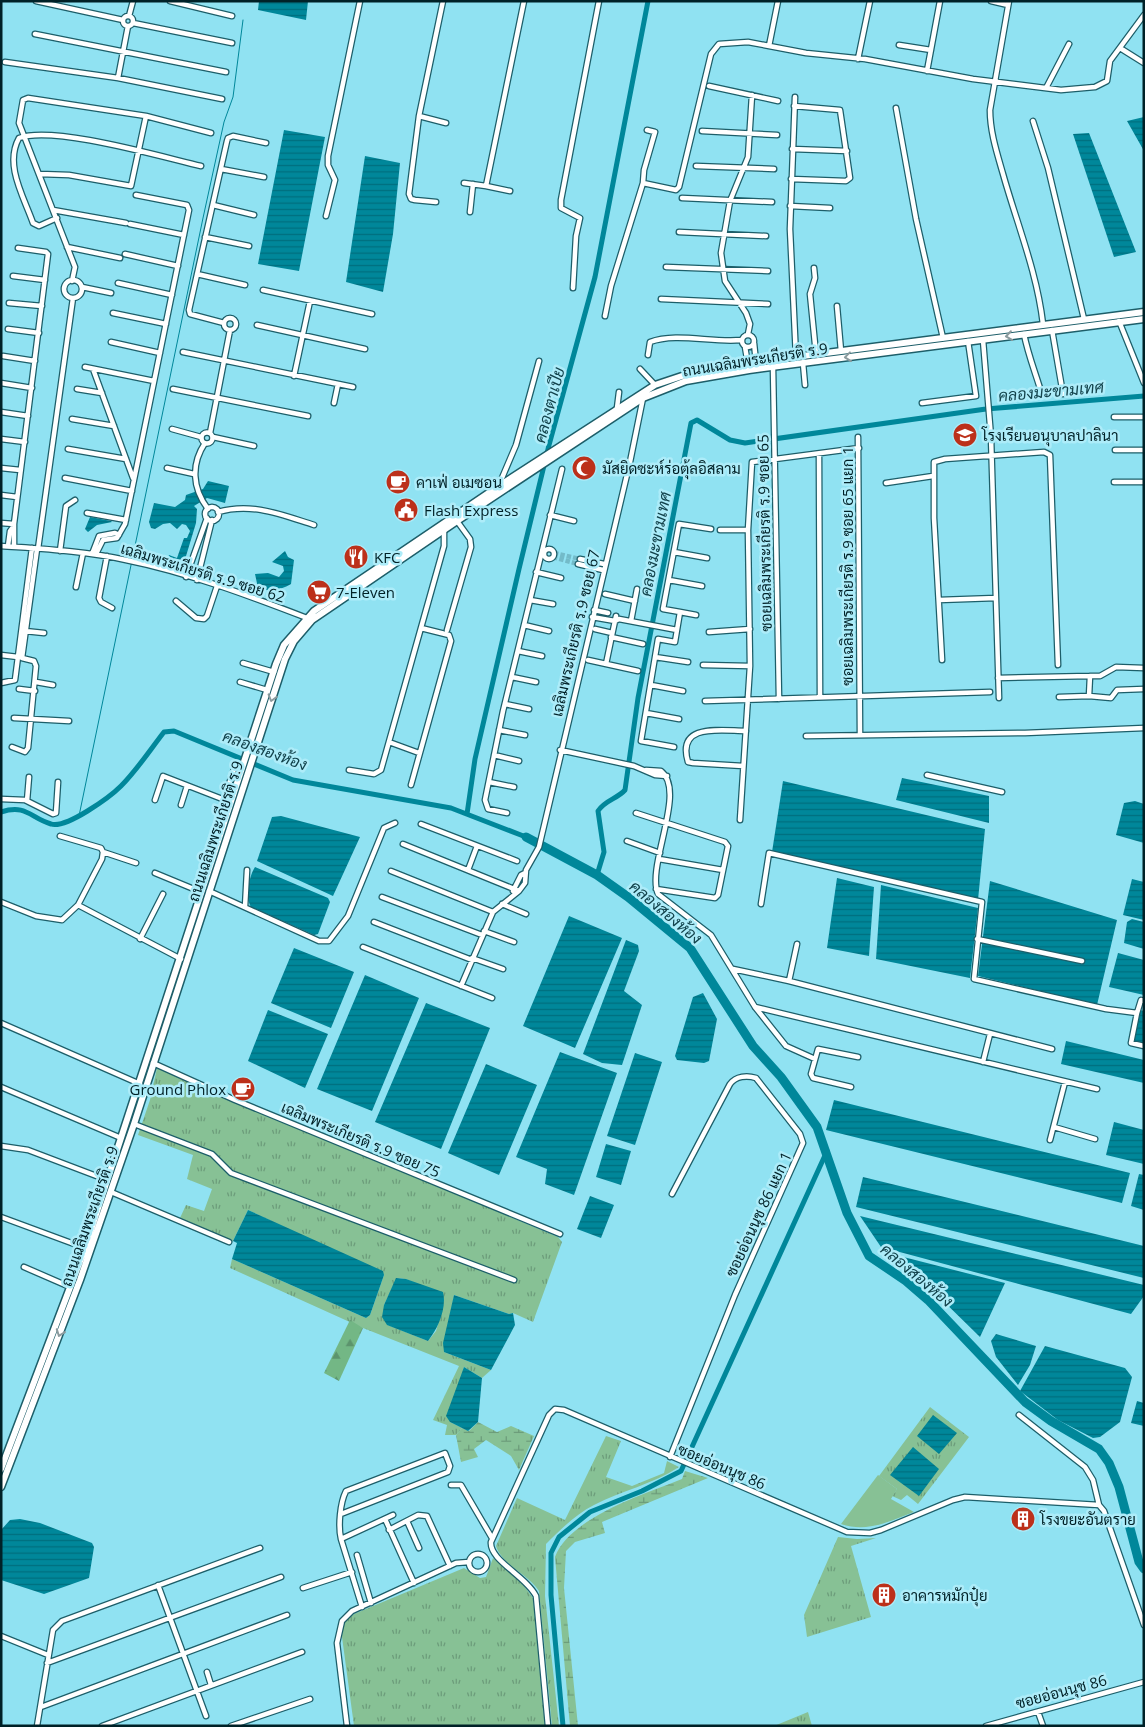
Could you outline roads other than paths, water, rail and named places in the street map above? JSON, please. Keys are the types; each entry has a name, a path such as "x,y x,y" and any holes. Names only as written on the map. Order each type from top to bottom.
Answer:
{"main road":[{"name":"ถนนเฉลิมพระเกียรติ ร.9","path":"565,446 617,408 656,385 688,374 757,366 816,354 1043,327 1084,319 1144,312"},
{"name":"ถนนเฉลิมพระเกียรติ ร.9","path":"757,366 773,367 983,340 1024,334 1043,327 1052,330 1144,319"},
{"name":"ถนนเฉลิมพระเกียรติ ร.9","path":"1,1487 80,1280 111,1192 209,891 239,788 258,731 285,659 294,641 310,619 444,530 524,473 643,398 686,381 749,367"},
{"name":"ถนนเฉลิมพระเกียรติ ร.9","path":"258,731 268,690 284,645 310,619 498,486 524,473"},
{"name":"ถนนเฉลิมพระเกียรติ ร.9","path":"1,1469 85,1248 181,959 228,800 239,788"}],"street":[{"path":"36,1 123,20 129,16 133,1"},
{"path":"170,1 232,16"},
{"path":"326,216 335,180 328,165 328,156 360,1"},
{"path":"436,202 415,200 409,197 419,116 443,1"},
{"path":"486,186 524,1"},
{"path":"573,288 576,236 580,218 561,208 561,200 599,1"},
{"path":"768,46 778,1"},
{"path":"858,59 870,1"},
{"path":"927,71 940,1"},
{"path":"991,1 1009,3 990,110 991,131 1034,277 1043,327"},
{"path":"643,183 676,190 680,187 711,54 720,44 735,42 768,46 1046,88 1085,89 1102,85 1107,81 1110,61 1144,15"},
{"path":"129,16 133,23"},
{"path":"123,20 125,26 128,26"},
{"path":"118,78 128,26 133,23 232,43"},
{"path":"35,34 226,72"},
{"path":"1046,88 1069,44"},
{"path":"899,45 931,50"},
{"path":"1120,48 1144,63"},
{"path":"5,62 118,78 222,99"},
{"path":"709,86 778,101"},
{"path":"748,334 750,324 746,313 731,293 722,269 723,234 730,201 748,157 752,95"},
{"path":"795,97 790,206 796,357"},
{"path":"73,298 66,294 65,288 67,283 72,280 75,267 19,123 21,103 28,98 146,116 211,133"},
{"path":"791,179 848,180 850,176 840,110 794,106"},
{"path":"896,108 916,219 943,338"},
{"path":"40,174 69,175 131,186 146,116"},
{"path":"419,116 446,123"},
{"path":"1033,121 1048,168 1084,319"},
{"path":"605,316 611,286 643,183 644,170 655,132 647,130"},
{"path":"702,131 777,135"},
{"path":"56,218 40,226 33,222 13,167 15,145 19,138 46,135 140,151 201,166"},
{"path":"230,330 225,327 224,323 189,313 205,237 230,136 266,143"},
{"path":"792,149 847,151"},
{"path":"696,166 774,169"},
{"path":"221,169 264,177"},
{"path":"464,183 510,191"},
{"path":"470,212 473,184"},
{"path":"94,554 99,536 115,532 119,534 123,531 189,210 187,206 136,194"},
{"path":"682,198 772,202"},
{"path":"213,205 254,215"},
{"path":"790,206 830,208"},
{"path":"53,210 184,235"},
{"path":"679,232 766,236"},
{"path":"205,237 249,246"},
{"path":"67,247 120,258"},
{"path":"11,547 10,531 14,525 39,333 47,252 18,248"},
{"path":"125,254 178,266"},
{"path":"666,267 768,271"},
{"path":"814,268 815,278 810,294 816,354"},
{"path":"197,274 245,285"},
{"path":"13,276 45,280"},
{"path":"72,280 77,281 82,287 111,293"},
{"path":"118,283 172,295"},
{"path":"73,298 80,295 82,287"},
{"path":"263,290 372,314"},
{"path":"1,683 15,680 73,298"},
{"path":"661,299 768,304"},
{"path":"294,376 310,301"},
{"path":"9,303 42,306"},
{"path":"837,306 841,351"},
{"path":"113,313 166,324"},
{"path":"208,509 197,490 194,474 198,454 205,443 211,442 230,330 236,326 235,320 229,318 224,323"},
{"path":"1119,321 1144,383"},
{"path":"257,325 365,349"},
{"path":"8,329 39,333"},
{"path":"1052,330 1063,394"},
{"path":"648,355 650,342 666,337 720,342 741,340 743,336 748,334"},
{"path":"748,334 754,338 757,366"},
{"path":"1024,334 1027,352 1034,365 1042,395"},
{"path":"741,340 745,347 749,367"},
{"path":"983,340 989,403 999,698"},
{"path":"922,403 976,396 968,341"},
{"path":"111,342 160,353"},
{"path":"745,347 750,347 754,343"},
{"path":"183,352 353,387"},
{"path":"3,356 35,361"},
{"path":"498,486 516,445 539,361"},
{"path":"803,363 805,385"},
{"path":"85,367 154,382"},
{"name":"ซอยเฉลิมพระเกียรติ ร.9 ซอย 65","path":"773,367 778,699"},
{"path":"93,369 134,480"},
{"path":"640,369 656,385"},
{"path":"1,383 32,388"},
{"path":"334,403 338,384"},
{"path":"77,389 102,393"},
{"path":"173,389 308,416"},
{"path":"617,408 620,392"},
{"name":"เฉลิมพระเกียรติ ร.9 ซอย 67","path":"526,872 539,846 543,831 560,750 630,462 643,398"},
{"path":"1,412 28,416"},
{"path":"1114,417 1144,417"},
{"path":"72,419 114,426"},
{"path":"172,429 201,437 205,443"},
{"path":"201,437 204,433 254,446"},
{"name":"ซอยเฉลิมพระเกียรติ ร.9 ซอย 65 แยก 1","path":"858,437 860,735"},
{"path":"1,439 25,442"},
{"path":"68,448 126,459"},
{"path":"740,820 749,699 748,530 752,462 859,448"},
{"path":"1115,450 1144,450"},
{"path":"942,660 932,466 937,460 1044,452 1050,455 1058,664"},
{"path":"819,454 820,697"},
{"path":"1,468 20,470"},
{"path":"167,468 194,474"},
{"path":"507,812 486,807 489,782 505,704 562,469"},
{"path":"886,484 932,476"},
{"path":"65,478 132,491"},
{"path":"1114,482 1144,482"},
{"path":"1,495 17,497"},
{"path":"60,551 65,510 68,503 75,500"},
{"path":"209,519 205,513 208,509 214,507 218,512"},
{"path":"218,512 231,508 249,507 314,524"},
{"path":"209,519 216,519 218,512"},
{"path":"87,513 126,520"},
{"path":"550,515 574,521"},
{"path":"186,577 192,558 201,546 209,519"},
{"path":"447,630 471,547 470,539 457,521"},
{"path":"1,523 14,525"},
{"path":"696,614 663,609 679,524 711,529"},
{"path":"349,770 378,773 381,770 445,539 444,530"},
{"path":"720,530 748,530"},
{"name":"เฉลิมพระเกียรติ ร.9 ซอย 62","path":"1,546 94,554 128,560 217,586 310,619"},
{"path":"197,580 203,562 201,546"},
{"path":"12,747 25,752 28,750 32,719 36,682 35,663 22,658 35,548"},
{"path":"674,552 707,558"},
{"path":"76,587 83,553"},
{"path":"107,556 99,598 101,602 112,608"},
{"path":"579,561 604,567"},
{"path":"536,572 561,578"},
{"path":"669,580 702,586"},
{"path":"176,601 196,618 204,619 210,610 217,586"},
{"path":"631,622 637,589"},
{"path":"605,594 635,601"},
{"path":"939,600 996,598"},
{"path":"530,600 553,604"},
{"path":"594,610 608,613"},
{"path":"674,747 641,741 658,639 675,642 680,612"},
{"path":"592,617 617,619 677,630"},
{"path":"606,664 617,619"},
{"path":"524,625 549,631"},
{"path":"411,786 451,641 448,636 421,628"},
{"path":"595,629 643,644"},
{"path":"709,632 750,629"},
{"path":"26,632 44,633"},
{"path":"518,651 542,656"},
{"path":"1,655 18,657"},
{"path":"655,657 688,662"},
{"path":"588,660 638,671"},
{"path":"243,663 274,672"},
{"path":"703,665 750,666"},
{"path":"998,678 1100,676 1116,668 1144,668"},
{"path":"1089,696 1090,676"},
{"path":"512,677 536,682"},
{"path":"36,682 53,685"},
{"path":"240,682 268,690"},
{"path":"651,685 683,691"},
{"path":"18,688 35,690"},
{"path":"1059,697 1089,696 1111,698 1117,690 1144,689"},
{"path":"705,701 990,692"},
{"path":"505,704 529,709"},
{"path":"646,713 679,718"},
{"path":"14,718 69,721"},
{"path":"806,736 1026,733 1144,728"},
{"path":"499,730 524,735"},
{"path":"743,766 693,763 688,762 687,757 689,738 693,734 702,731 746,731"},
{"path":"389,742 419,753"},
{"path":"560,750 622,763 646,770 655,775 667,776 670,789 667,823 656,889 662,897 711,935 755,1007 786,1046 815,1059"},
{"path":"494,755 518,761"},
{"path":"155,800 163,776 228,800 234,769"},
{"path":"927,775 1002,792"},
{"path":"27,801 29,777"},
{"path":"1,799 27,801 53,814 56,813 58,782"},
{"path":"489,782 514,787"},
{"path":"181,805 187,786"},
{"path":"636,812 725,842 727,852 718,895 715,898 656,889"},
{"path":"209,891 319,941 331,939 348,916 384,828 395,823"},
{"path":"421,824 517,861"},
{"path":"60,836 136,863"},
{"path":"627,841 660,856 723,870"},
{"path":"403,844 520,891"},
{"path":"468,870 477,846"},
{"path":"1,902 36,916 62,920 78,905 102,859 102,850"},
{"path":"761,904 769,853 982,902 974,979 1106,1009 1137,1013"},
{"path":"245,907 247,870"},
{"path":"391,871 492,912"},
{"path":"513,894 513,888 521,875 526,872"},
{"path":"461,986 492,912 513,894 520,891 525,883 526,872"},
{"path":"155,873 201,892"},
{"path":"140,939 163,894"},
{"path":"382,897 514,942"},
{"path":"502,904 526,914"},
{"path":"78,905 181,959"},
{"path":"374,922 502,969"},
{"path":"977,939 1082,961"},
{"path":"789,981 797,944"},
{"path":"363,947 492,998"},
{"path":"733,969 789,981 1052,1049"},
{"path":"1144,1001 1141,1000 1131,1043 1144,1046"},
{"path":"755,1007 1097,1089"},
{"path":"1,1023 140,1084"},
{"path":"983,1062 990,1034"},
{"path":"850,1087 814,1078 811,1074 815,1059 820,1049 858,1057"},
{"name":"เฉลิมพระเกียรติ ร.9 ซอย 75","path":"153,1063 235,1100 560,1234"},
{"name":"ซอยอ่อนนุช 86 แยก 1","path":"670,1457 735,1295 803,1143 800,1134 780,1111 756,1078 741,1077 734,1079 730,1084 672,1194"},
{"path":"1050,1140 1065,1082"},
{"path":"1,1087 121,1138"},
{"path":"134,1124 212,1154 231,1173 514,1280"},
{"path":"1054,1128 1094,1139"},
{"path":"1,1146 28,1150 108,1180"},
{"path":"111,1192 229,1242"},
{"path":"1,1217 85,1248"},
{"path":"24,1267 70,1287"},
{"name":"ซอยอ่อนนุช 86","path":"492,1538 549,1415 555,1408 564,1410 780,1505 847,1532 856,1533 882,1530 949,1501 965,1497 1098,1504"},
{"path":"1019,1415 1085,1466 1093,1480 1098,1504 1104,1511 1144,1625"},
{"path":"341,1514 448,1472 450,1466 446,1454 440,1453 346,1491 341,1514 339,1530 362,1607"},
{"path":"452,1485 460,1485 492,1538 490,1547 494,1556 524,1579 536,1596 548,1726"},
{"path":"341,1539 393,1515"},
{"path":"389,1530 418,1515 427,1516 450,1566"},
{"path":"385,1519 414,1583"},
{"path":"407,1521 419,1548"},
{"path":"37,1726 53,1630 62,1621 260,1548"},
{"path":"347,1726 338,1660 339,1629 342,1621 352,1611 450,1566 469,1562 474,1555 480,1554 487,1560 487,1566 483,1571 477,1573 470,1568 469,1562"},
{"path":"357,1556 371,1603"},
{"path":"303,1588 352,1572"},
{"path":"47,1663 281,1577"},
{"path":"158,1585 206,1716"},
{"path":"41,1707 287,1615"},
{"path":"1,1636 48,1655"},
{"path":"102,1726 302,1652"},
{"path":"206,1672 211,1685"},
{"name":"ซอยอ่อนนุช 86","path":"986,1726 1144,1682"},
{"path":"232,1726 310,1699"},
{"path":"1038,1712 1043,1726"},
{"path":"1006,1719 1008,1726"}],"water":[{"path":"259,1 308,1 306,20 258,10"},
{"path":"1144,117 1144,151 1127,121"},
{"path":"284,130 325,137 299,271 258,264"},
{"path":"1089,133 1136,252 1114,257 1073,134"},
{"path":"365,156 400,163 393,234 383,292 346,282"},
{"path":"208,481 229,486 225,503 207,498 194,506 197,509 196,523 183,566 180,568 166,563 169,555 177,558 184,538 187,538 190,531 186,525 182,524 177,529 170,523 163,524 155,529 151,528 149,522 154,503 175,507 185,500 186,495 203,489"},
{"path":"90,517 112,522 97,525 88,532 85,529"},
{"path":"285,551 288,557 294,560 291,584 275,590 258,588 255,574 268,573 279,577 284,571 283,566 272,562"},
{"path":"902,778 989,796 989,823 896,800"},
{"path":"783,781 985,829 978,900 772,852"},
{"path":"1135,801 1144,804 1144,843 1116,835 1124,803"},
{"path":"281,816 360,837 333,896 257,861 272,817"},
{"path":"255,867 328,898 330,902 318,934 314,935 251,907 248,898 248,887"},
{"path":"837,878 874,887 869,956 827,948"},
{"path":"1132,879 1144,882 1144,920 1123,915"},
{"path":"990,881 1117,920 1097,1005 978,976"},
{"path":"881,885 978,908 970,978 876,959"},
{"path":"569,916 622,938 575,1048 523,1026"},
{"path":"1132,919 1144,922 1144,949 1124,943 1127,922"},
{"path":"626,940 638,945 639,951 624,991 642,1005 622,1065 602,1063 583,1054"},
{"path":"294,948 354,972 331,1028 271,1003"},
{"path":"1118,953 1144,960 1144,995 1109,987"},
{"path":"365,975 419,998 372,1111 317,1089"},
{"path":"703,993 717,1019 709,1061 704,1063 677,1060 675,1056 693,997"},
{"path":"426,1003 490,1028 441,1149 375,1122"},
{"path":"268,1010 328,1034 305,1088 248,1061"},
{"path":"1140,1010 1144,1011 1144,1046 1131,1043"},
{"path":"1066,1041 1144,1060 1144,1083 1061,1064"},
{"path":"560,1052 617,1073 574,1195 545,1184 547,1169 516,1157"},
{"path":"635,1053 662,1062 635,1145 607,1136"},
{"path":"486,1064 537,1085 499,1175 448,1153"},
{"path":"834,1100 1130,1173 1122,1203 826,1130"},
{"path":"1114,1122 1144,1130 1144,1164 1106,1155"},
{"path":"606,1144 631,1151 621,1185 596,1177"},
{"path":"1139,1174 1144,1175 1144,1210 1131,1206"},
{"path":"863,1177 1144,1246 1144,1278 856,1207"},
{"path":"590,1196 614,1205 601,1238 577,1229"},
{"path":"248,1210 383,1271 384,1275 370,1315 366,1318 232,1259 237,1243 233,1241"},
{"path":"860,1216 1144,1285 1144,1296 1131,1314 881,1247"},
{"path":"880,1251 1005,1283 980,1337 930,1288"},
{"path":"396,1278 406,1279 443,1292 444,1305 441,1318 428,1341 387,1325 382,1317 384,1305"},
{"path":"454,1295 509,1314 513,1313 515,1325 491,1370 444,1352 443,1343"},
{"path":"996,1334 1036,1346 1030,1365 1018,1385 996,1357 991,1341"},
{"path":"1045,1346 1125,1368 1132,1377 1120,1422 1100,1437 1093,1438 1058,1420 1020,1391"},
{"path":"464,1367 482,1378 478,1422 468,1431 450,1422 446,1416"},
{"path":"1137,1401 1144,1403 1144,1426 1131,1423"},
{"path":"933,1415 957,1433 939,1454 917,1436"},
{"path":"913,1447 939,1469 919,1496 890,1475"},
{"path":"20,1519 40,1523 92,1543 94,1547 89,1578 44,1594 1,1580 1,1530 10,1520"}],"waterway":[{"name":"คลองตาเปีย","path":"467,814 475,759 519,569 549,445 595,277 648,1"},
{"path":"79,816 203,218 224,122 233,97 243,20"},
{"name":"คลองมะขามเทศ","path":"597,875 604,852 598,811 604,804 625,790 638,698 691,423 697,420 730,440 745,443 986,409 1144,396"},
{"name":"คลองสองห้อง","path":"1,812 17,810 51,824 67,822 98,804 121,786 164,732 174,731 293,780 451,808 526,837"},
{"name":"คลองสองห้อง","path":"526,837 597,875 628,897 690,948 753,1046 781,1077 817,1127 847,1213 869,1256 906,1281 928,1300 1025,1402 1051,1421 1099,1449 1109,1463 1119,1487 1139,1562 1144,1569"},
{"path":"563,1726 551,1595 551,1553 559,1537 590,1512 642,1491 681,1471 827,1151"}],"tunnel":[{"path":"554,553 580,559"},
{"path":"553,557 578,564"}],"place":[{"name":"โรงเรียนอนุบาลปาลินา","path":"965,435"},
{"name":"มัสยิดซะห์ร่อตุ้ลอิสลาม","path":"584,468"},
{"name":"คาเฟ่ อเมซอน","path":"398,482"},
{"name":"Flash Express","path":"406,510"},
{"name":"KFC","path":"356,557"},
{"name":"7-Eleven","path":"319,592"},
{"name":"Ground Phlox","path":"243,1089"},
{"name":"โรงขยะอันตราย","path":"1023,1519"},
{"name":"อาคารหมักปุ๋ย","path":"884,1595"}]}
